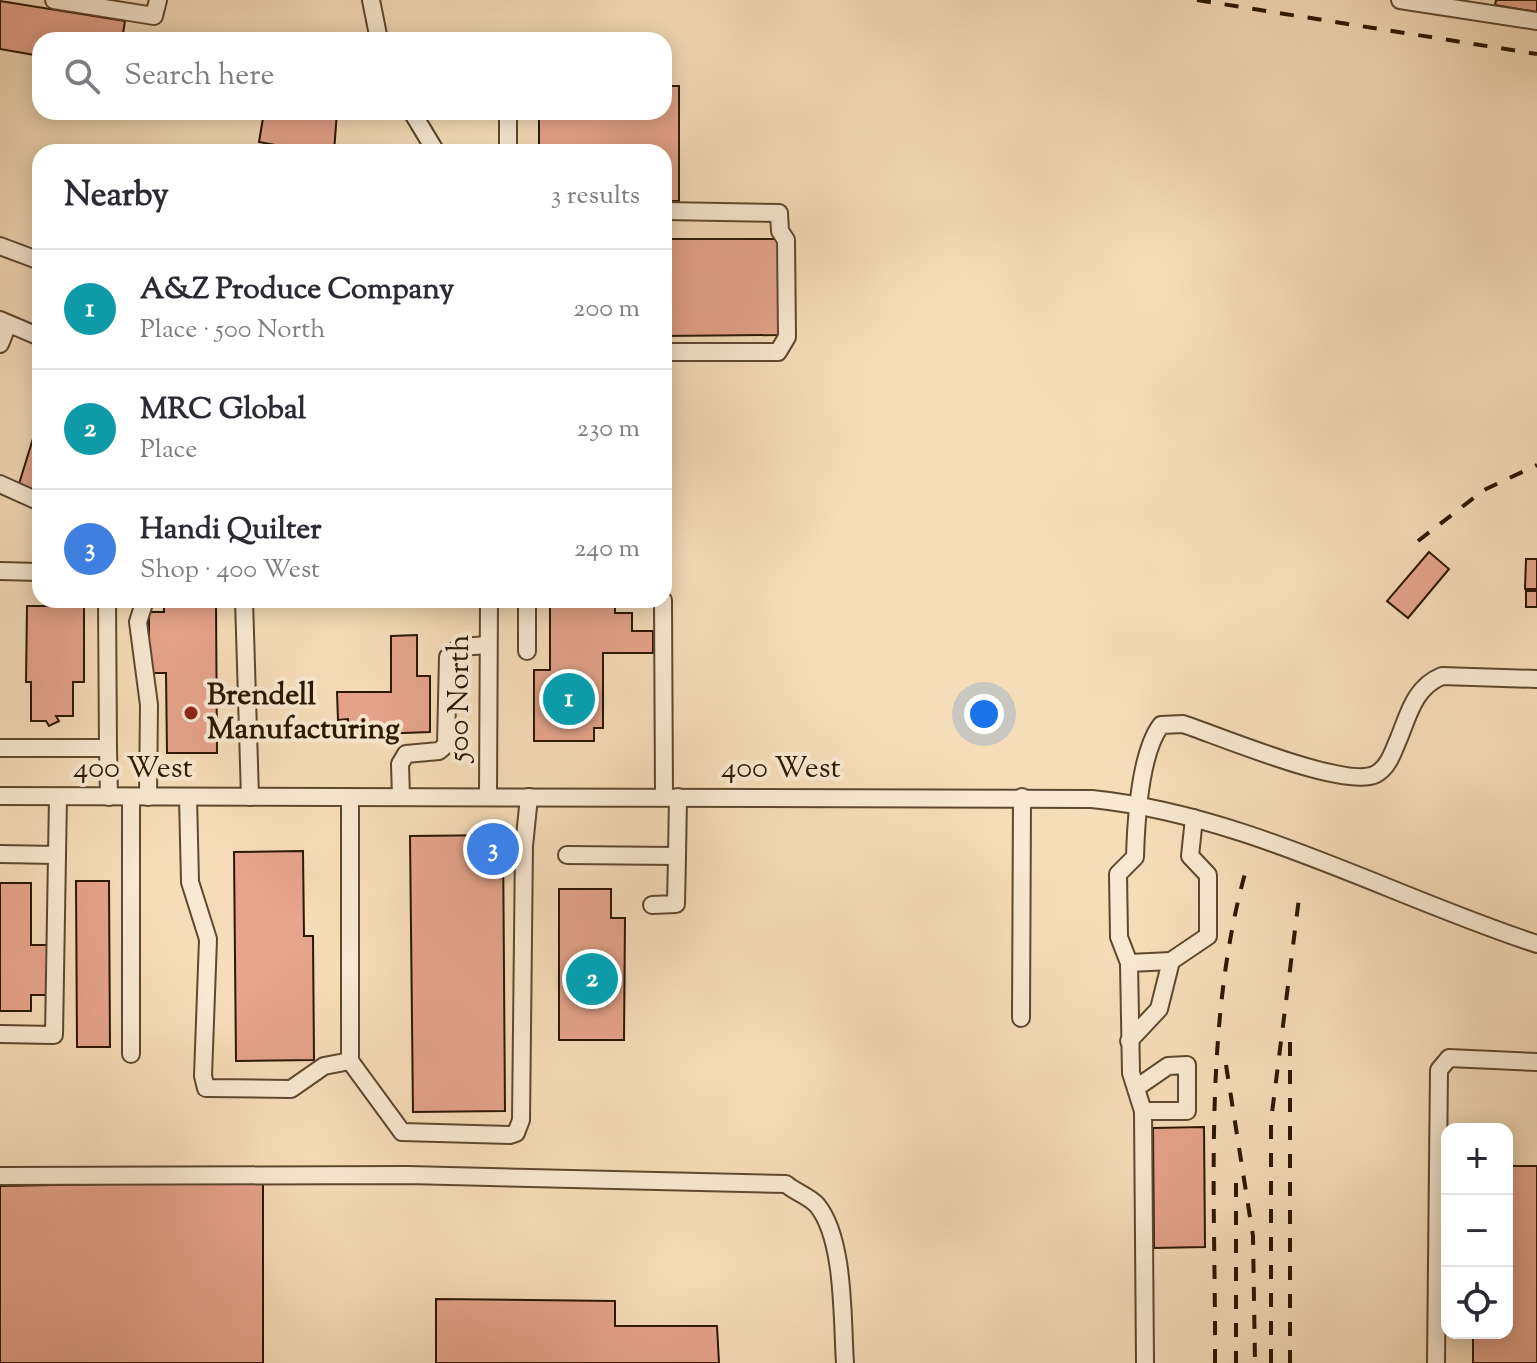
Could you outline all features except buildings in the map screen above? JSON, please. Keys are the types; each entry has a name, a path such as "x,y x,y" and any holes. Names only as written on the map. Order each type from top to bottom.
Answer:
{"street":[{"path":"54,0 154,16 158,0"},
{"path":"371,0 377,32"},
{"path":"1400,0 1480,6 1537,21"},
{"path":"417,120 431,144"},
{"path":"508,120 508,144"},
{"path":"672,211 779,213 780,231 786,240 787,337 778,352 672,352"},
{"path":"0,246 32,258"},
{"path":"0,344 4,322 32,334"},
{"path":"0,484 32,498"},
{"path":"0,571 32,572"},
{"path":"107,608 109,797"},
{"path":"131,1054 140,797 149,705 138,622 142,608"},
{"path":"244,608 250,797"},
{"name":"500 North","path":"488,797 489,608"},
{"path":"527,608 527,651"},
{"path":"652,905 676,904 677,856 671,797 663,608"},
{"path":"401,797 400,764 406,754 439,751 446,745 448,657 460,647 488,645"},
{"path":"1145,1363 1143,1111 1129,1041 1129,963 1119,937 1118,874 1135,857 1137,805 1154,735 1161,725 1171,722 1307,767 1345,778 1363,778 1377,773 1390,760 1419,691 1428,682 1442,676 1537,679"},
{"path":"0,748 108,748"},
{"name":"400 West","path":"0,796 1022,797 1137,805 1194,818 1537,944"},
{"path":"0,1034 54,1035 58,797"},
{"path":"188,797 190,882 208,939 203,1076 206,1088 291,1089 324,1066 350,1061"},
{"path":"350,797 350,1061 402,1132 516,1133 521,1120 524,846 529,797"},
{"path":"1021,1018 1022,797"},
{"path":"1129,963 1171,961 1208,936 1208,875 1190,856 1194,818"},
{"path":"0,854 57,855"},
{"path":"567,855 677,856"},
{"path":"1129,1041 1159,1009 1171,961"},
{"path":"1436,1363 1439,1070 1449,1058 1537,1062"},
{"path":"1136,1088 1168,1066 1187,1065 1187,1111 1143,1111"},
{"path":"0,1176 408,1175 786,1184 815,1203 829,1225 840,1284 845,1363"}],"railway":[{"path":"1197,0 1537,54"},
{"path":"1418,541 1484,490 1537,465"},
{"path":"1215,1363 1214,1114 1217,1052 1232,929 1246,870"},
{"path":"1271,1363 1271,1121 1300,890"},
{"path":"1290,1042 1290,1363"},
{"path":"1226,1065 1253,1236 1255,1363"},
{"path":"1236,1183 1236,1363"}],"place":[{"name":"A&Z Produce Company","path":"569,699"},
{"name":"Brendell Manufacturing","path":"191,713"},
{"name":"Handi Quilter","path":"493,849"},
{"name":"MRC Global","path":"592,979"}]}
